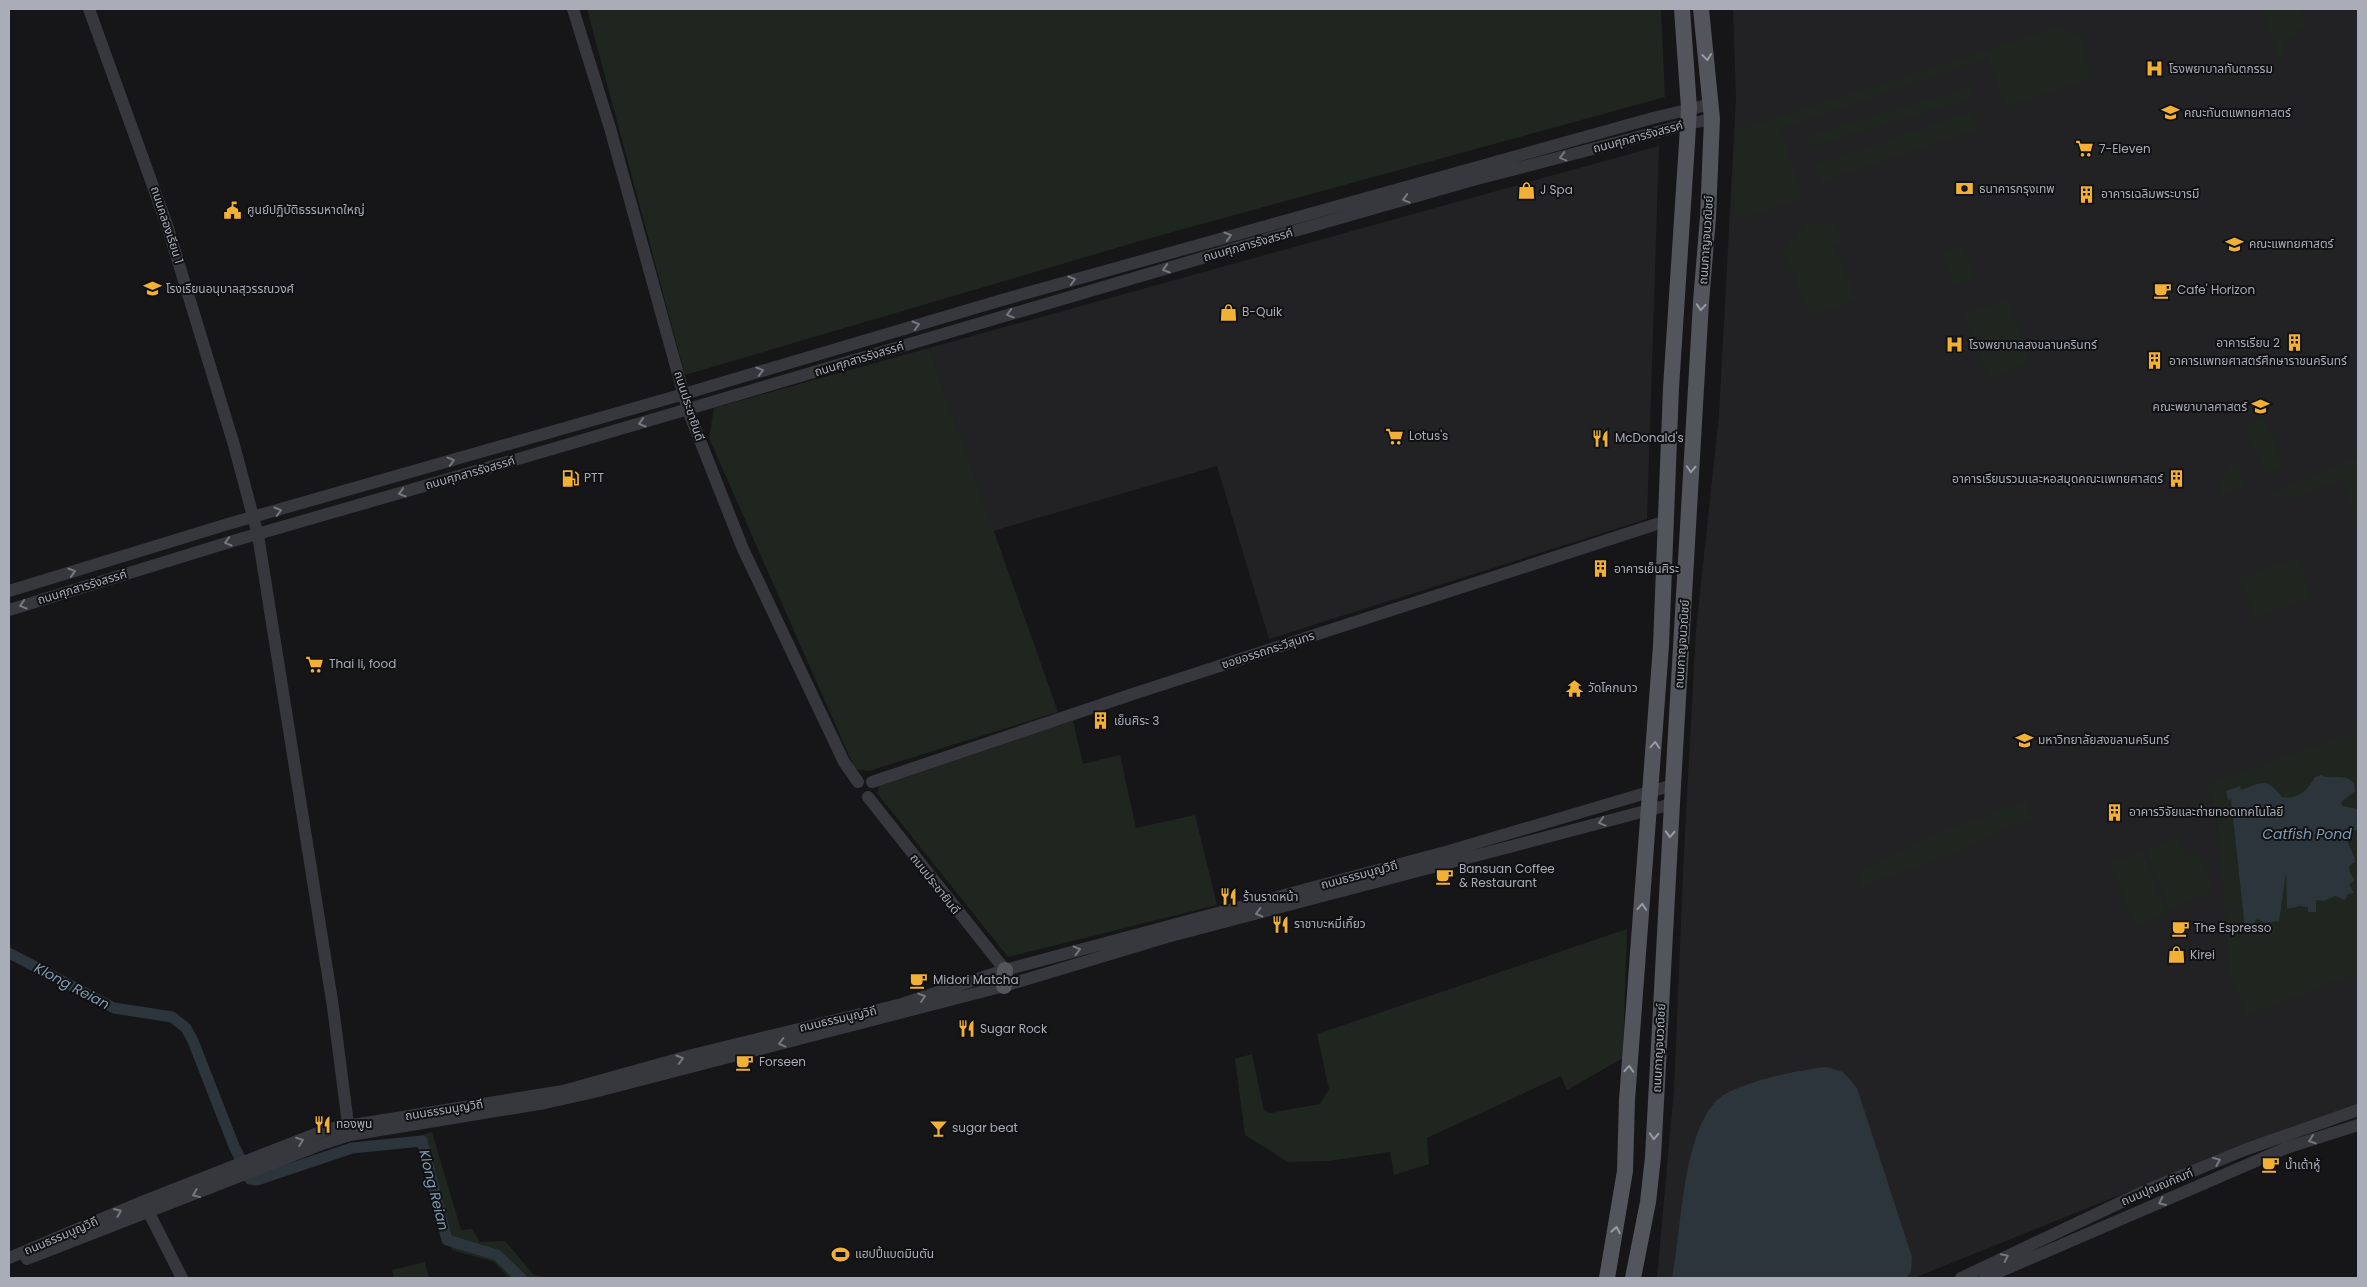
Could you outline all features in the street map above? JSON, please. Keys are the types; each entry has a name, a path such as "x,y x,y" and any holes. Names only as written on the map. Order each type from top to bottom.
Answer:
{"main road":[{"name":"ถนนกาญจนวณิชย์","path":"1607,1278 1625,1171 1627,1100 1652,790 1661,646 1673,363 1688,116 1682,9"},
{"name":"ถนนกาญจนวณิชย์","path":"1633,1278 1648,1202 1653,1157 1700,322 1708,217 1712,111 1701,9"}],"street":[{"name":"ถนนคลองเรียน 1","path":"89,9 168,225 234,445 252,518 258,534 333,1007 349,1130"},
{"name":"ถนนประชายินดี","path":"573,9 610,128 688,410 744,549 844,762 858,782"},
{"name":"ถนนศุภสารรังสรรค์","path":"9,591 252,518 684,394 1012,297 1712,111"},
{"name":"ถนนศุภสารรังสรรค์","path":"9,610 258,534 688,410 1688,116"},
{"name":"ซอยอรรถกระวีสุนทร","path":"872,782 1104,703 1666,520"},
{"path":"864,779 872,782 874,790 868,796 862,797 856,788 858,782 864,779"},
{"name":"ถนนธรรมนูญวิถี","path":"1004,978 1673,785"},
{"name":"ถนนประชายินดี","path":"868,796 1004,978"},
{"name":"ถนนธรรมนูญวิถี","path":"9,1258 239,1171 328,1129 349,1130 563,1091 701,1053 1152,942 1672,804"},
{"name":"ถนนปุณณกัณฑ์","path":"1961,1278 2149,1189 2247,1149 2358,1110"},
{"name":"ถนนปุณณกัณฑ์","path":"1985,1278 2286,1148 2358,1124"},
{"name":"ถนนธรรมนูญวิถี","path":"9,1266 147,1207"},
{"path":"147,1207 182,1278"}],"shaded area":[{"path":"587,9 1661,9 1665,97 1140,241 685,375"},
{"name":"มหาวิทยาลัยสงขลานครินทร์","path":"1733,9 2358,9 2358,1107 2321,1119 2110,1199 1914,1278 1657,1278 1674,1089 1696,630 1719,415 1736,98"},
{"path":"2261,9 2300,9 2306,26 2288,39 2283,55 2279,58"},
{"path":"2052,29 2069,31 2083,41 2091,78 2005,108 1988,58 1780,129 1803,198 1743,218 1733,215 1736,130"},
{"path":"1970,87 1973,98 1808,148 1804,137"},
{"path":"1973,111 1979,129 1820,182 1814,165"},
{"path":"1659,146 1647,519 1269,639 1217,466 993,531 929,348"},
{"path":"1836,222 1842,244 1834,247 1857,299 1812,317 1782,251 1805,224"},
{"path":"1962,245 1975,278 1954,286 1941,252"},
{"path":"2007,299 2031,362 1988,379 1963,315"},
{"path":"929,348 1058,712 869,771 855,769 709,438 714,408"},
{"path":"2265,418 2284,466 2266,474 2244,426"},
{"path":"2358,457 2358,520 2356,520 2342,479 2290,500 2288,494 2271,500 2270,493"},
{"path":"2238,463 2246,486 2218,496 2227,467"},
{"path":"2298,556 2312,597 2255,618 2238,579"},
{"path":"1073,721 1083,764 1120,755 1136,828 1195,815 1217,905 1008,957 877,793 881,782"},
{"path":"2358,730 2358,973 2246,1016 2230,974 2215,807 2205,785"},
{"path":"2026,801 2033,817 1954,854 1860,886 1856,872 1944,830"},
{"path":"2177,837 2186,856 2197,851 2215,890 2171,910 2145,852"},
{"path":"2142,850 2168,913 2135,926 2109,863"},
{"path":"1627,929 1623,1058 1567,1090 1561,1076 1427,1138 1429,1164 1394,1175 1390,1152 1328,1161 1288,1162 1245,1135 1235,1059 1252,1054 1264,1111 1270,1113 1320,1104 1329,1089 1317,1034"},
{"path":"432,1132 461,1230 472,1229 480,1242 505,1241 533,1274 547,1278 509,1278 494,1262 452,1250 421,1135"},
{"path":"425,1262 429,1278 394,1278 392,1270"}],"water":[{"name":"Catfish Pond","path":"2321,775 2325,777 2341,777 2354,783 2355,791 2341,802 2342,806 2358,809 2358,830 2346,831 2355,862 2349,866 2350,873 2355,880 2349,885 2354,893 2348,894 2345,900 2335,896 2323,901 2316,900 2316,912 2308,912 2308,907 2300,906 2287,909 2286,872 2279,921 2266,923 2257,919 2253,925 2245,929 2231,799 2228,800 2226,791 2240,786 2241,790 2264,783 2272,786 2282,797 2288,798 2302,793 2315,777"},
{"path":"1826,1067 1843,1072 1857,1088 1912,1257 1911,1272 1906,1278 1672,1278 1690,1159 1705,1116 1717,1100 1738,1088 1785,1074"}],"waterway":[{"name":"Klong Reian","path":"9,953 114,1008 172,1017 186,1028 193,1041 234,1146 250,1179 257,1180 352,1148 422,1141 447,1240 497,1255 521,1278"}],"place":[{"name":"โรงพยาบาลทันตกรรม","path":"2155,69"},
{"name":"คณะทันตแพทยศาสตร์","path":"2170,113"},
{"name":"7-Eleven","path":"2085,149"},
{"name":"ธนาคารกรุงเทพ","path":"1965,189"},
{"name":"J Spa","path":"1526,190"},
{"name":"อาคารเฉลิมพระบารมี","path":"2087,194"},
{"name":"ศูนย์ปฏิบัติธรรมหาดใหญ่","path":"233,210"},
{"name":"คณะแพทยศาสตร์","path":"2235,244"},
{"name":"โรงเรียนอนุบาลสุวรรณวงศ์","path":"152,289"},
{"name":"Cafe' Horizon","path":"2163,290"},
{"name":"B-Quik","path":"1228,312"},
{"name":"อาคารเรียน 2","path":"2294,343"},
{"name":"โรงพยาบาลสงขลานครินทร์","path":"1955,345"},
{"name":"อาคารเเพทยศาสตร์ศึกษาราชนครินทร์","path":"2155,361"},
{"name":"คณะพยาบาลศาสตร์","path":"2261,407"},
{"name":"Lotus's","path":"1395,436"},
{"name":"McDonald's","path":"1601,438"},
{"name":"PTT","path":"570,478"},
{"name":"อาคารเรียนรวมเเละหอสมุดคณะเเพทยศาสตร์","path":"2177,479"},
{"name":"อาคารเย็นศิระ","path":"1600,569"},
{"name":"Thai li, food","path":"315,664"},
{"name":"วัดโคกนาว","path":"1574,688"},
{"name":"เย็นศิระ 3","path":"1100,721"},
{"name":"มหาวิทยาลัยสงขลานครินทร์","path":"2024,740"},
{"name":"อาคารวิจัยและถ่ายทอดเทคโนโลยี","path":"2115,812"},
{"name":"Bansuan Coffee & Restaurant","path":"1445,876"},
{"name":"ร้านราดหน้า","path":"1229,897"},
{"name":"ราชาบะหมี่เกี๊ยว","path":"1280,924"},
{"name":"The Espresso","path":"2180,928"},
{"name":"Kirei","path":"2176,955"},
{"name":"Midori Matcha","path":"919,980"},
{"name":"Sugar Rock","path":"966,1029"},
{"name":"Forseen","path":"745,1062"},
{"name":"ทองพูน","path":"322,1124"},
{"name":"sugar beat","path":"938,1128"},
{"name":"น้ำเต้าหู้","path":"2271,1165"},
{"name":"แฮปปี้แบตมินตัน","path":"841,1254"}]}
